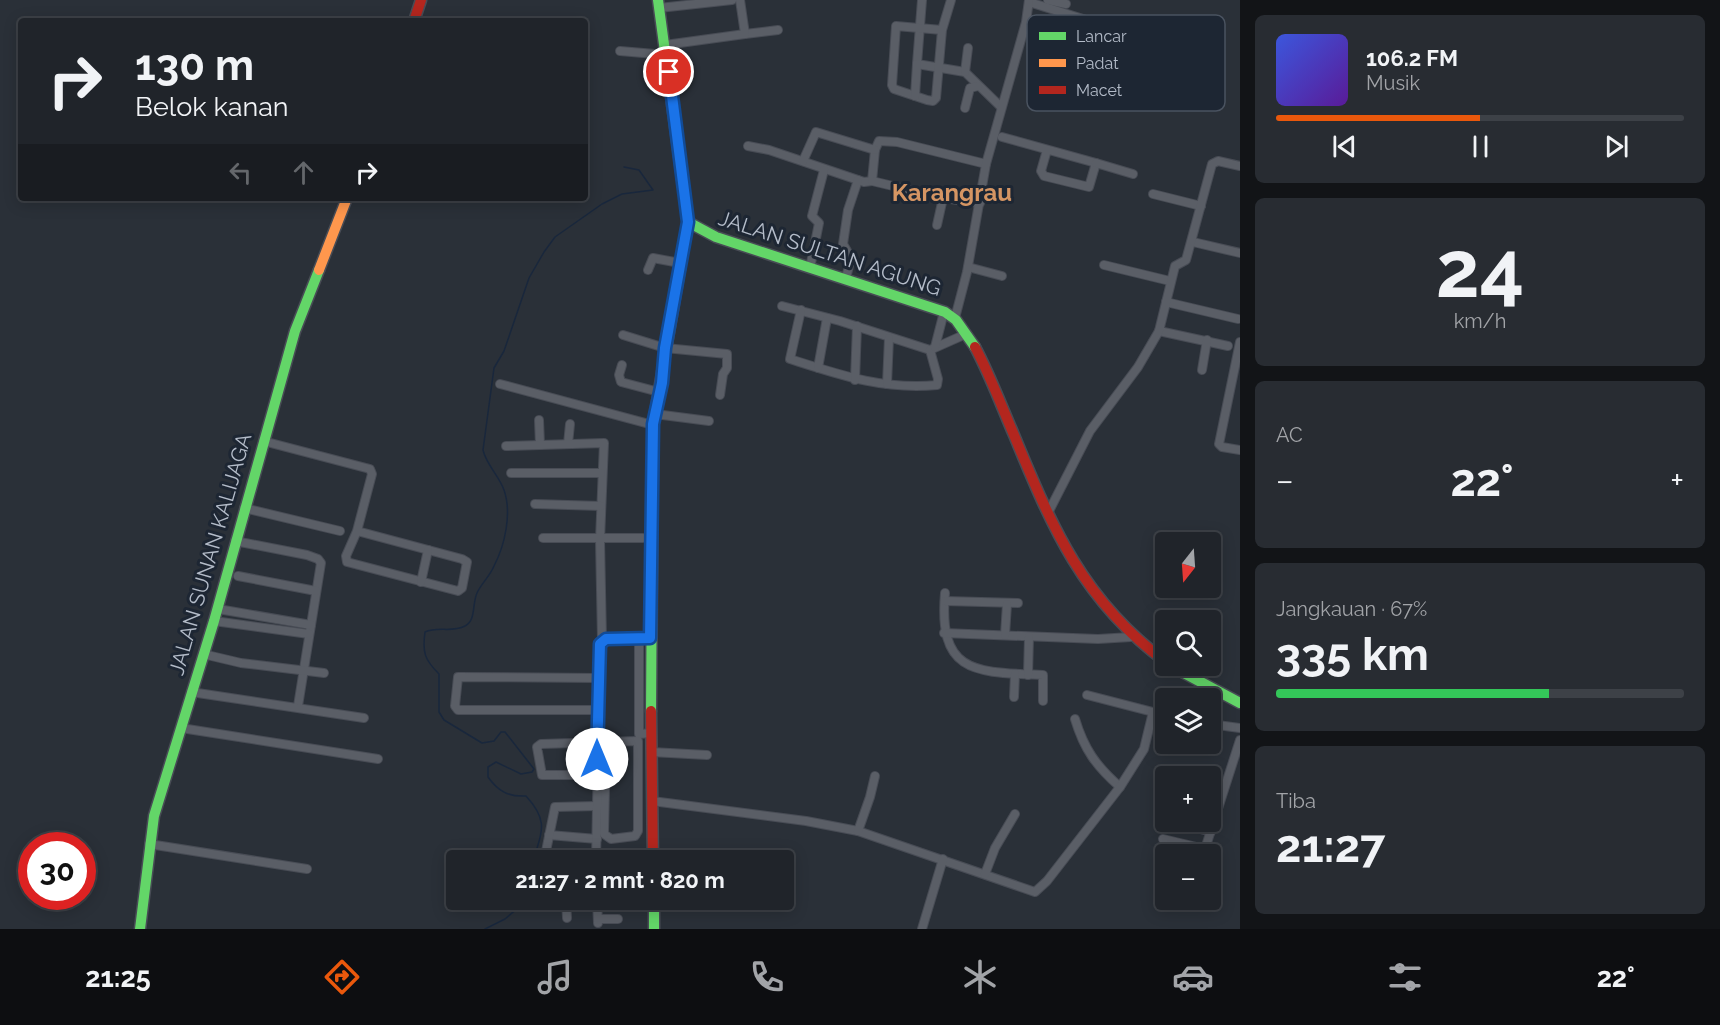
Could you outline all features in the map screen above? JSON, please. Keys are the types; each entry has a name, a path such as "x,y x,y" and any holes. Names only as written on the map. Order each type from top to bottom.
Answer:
{"street":[{"path":"415,18 421,0"},
{"path":"658,4 732,0"},
{"path":"740,0 745,34"},
{"path":"915,96 922,0"},
{"path":"942,30 896,26 892,88 935,100 942,30 951,0"},
{"path":"1048,0 1066,4"},
{"path":"955,318 968,267 986,164 998,136 1001,107 1029,1 1072,15"},
{"name":"JALAN SULTAN AGUNG","path":"658,4 688,222 716,237 846,278 944,312 955,318 966,334 999,399 1047,513 1072,562 1131,637 1155,654"},
{"path":"620,51 666,50 745,34 778,30"},
{"path":"965,72 968,48"},
{"path":"917,64 965,72 1001,107"},
{"path":"965,108 970,88 978,86"},
{"path":"803,161 816,132 875,150"},
{"path":"998,136 1133,174"},
{"path":"872,181 875,150 879,141 890,141 986,164"},
{"path":"748,147 803,161 824,171 858,180 872,181 943,198 980,203"},
{"path":"1047,150 1041,171 1044,176 1089,187 1096,163"},
{"path":"1047,513 1090,430 1138,367 1159,331 1175,266 1186,260 1193,242 1212,164 1218,161 1240,166"},
{"path":"810,268 819,223 812,216 824,171"},
{"path":"846,278 851,258 843,244 848,210 858,180"},
{"path":"1153,194 1201,206"},
{"path":"937,225 943,198"},
{"name":"JALAN SUNAN KALIJAGA","path":"140,929 153,816 218,609 234,541 295,331 346,201"},
{"path":"653,850 651,734 644,638 654,419 688,222"},
{"path":"1193,242 1240,253"},
{"path":"648,270 652,258 680,264"},
{"path":"1104,265 1170,281"},
{"path":"968,267 1002,276"},
{"path":"1166,302 1238,319"},
{"path":"782,306 932,349 966,334"},
{"path":"801,310 789,358 855,380 887,384 937,385 939,380 932,349 944,312"},
{"path":"818,368 827,318"},
{"path":"855,380 856,326"},
{"path":"1159,331 1228,346"},
{"path":"623,335 665,348 727,354 727,368 723,374 720,395"},
{"path":"887,384 889,338"},
{"path":"1202,370 1207,340"},
{"path":"1240,342 1219,444 1224,448 1240,450"},
{"path":"622,365 619,375 621,382 659,392"},
{"path":"500,384 654,419 709,421"},
{"path":"539,420 540,445"},
{"path":"568,444 570,423"},
{"path":"264,441 370,469 372,474 357,531 346,556 348,562 458,591 462,588 467,567 467,562 462,559 357,531"},
{"path":"506,446 604,443 600,540 602,640 598,650 598,710 602,742 604,834 607,838 632,838 638,831 639,742 602,742 541,744 536,750 542,775 597,776"},
{"path":"512,473 601,473"},
{"path":"535,504 601,506"},
{"path":"244,508 340,531"},
{"path":"543,538 600,540 643,538"},
{"path":"234,541 318,559 321,563 298,706"},
{"path":"421,582 428,550"},
{"path":"238,576 316,591"},
{"path":"1018,603 1007,604 945,597 944,633 952,651 973,668 986,673 1042,675 1043,701"},
{"path":"1005,635 1007,604"},
{"path":"218,609 311,625"},
{"path":"253,627 254,615"},
{"path":"280,630 282,620"},
{"path":"214,621 309,634"},
{"path":"944,633 1098,639 1131,637"},
{"path":"1028,675 1029,637"},
{"path":"602,640 644,638"},
{"path":"203,654 241,663 324,673"},
{"path":"1014,697 1015,674"},
{"path":"1190,676 1240,703"},
{"path":"598,678 458,677 455,695 455,706 458,710 598,710"},
{"path":"191,692 298,706 364,718"},
{"path":"652,801 806,821 858,831 943,859 1030,892 1038,891 1120,787 1144,749 1153,712 1088,694"},
{"path":"1075,719 1082,742 1094,763 1120,787"},
{"path":"1221,725 1240,728"},
{"path":"181,728 378,759"},
{"path":"1222,793 1240,740"},
{"path":"596,850 597,776 602,742"},
{"path":"651,753 707,754"},
{"path":"858,831 875,776"},
{"path":"546,850 555,807 597,806"},
{"path":"985,874 995,848 1015,814"},
{"path":"1163,839 1203,850 1210,832"},
{"path":"549,836 597,839"},
{"path":"149,844 306,869"},
{"path":"922,929 943,859"},
{"path":"567,910 567,918"},
{"path":"597,910 598,921 618,920"},
{"path":"654,910 654,929"}],"waterway":[{"path":"536,850 541,834 541,820 538,812 526,796 504,792 488,777 488,767 496,762 521,774 532,772 534,769 505,732 501,732 494,741 482,743 444,720 439,712 439,674 426,656 425,632 455,629 468,624 477,593 492,570 501,548 506,529 506,499 502,485 483,450 494,368 504,351 529,278 555,237 602,204 622,194 653,190 639,170 624,167"},
{"path":"485,929 505,919 515,910"}],"traffic: fast":[{"path":"658,0 688,222 716,237 945,312 956,320 975,347"},
{"path":"651,711 653,425 688,222"},
{"path":"140,929 154,816 214,621 295,331 319,270"},
{"path":"1190,676 1240,703"},
{"path":"654,910 654,929"}],"traffic: slow":[{"path":"319,270 346,201"}],"traffic: jam":[{"path":"415,18 421,0"},
{"path":"975,347 991,379 1042,501 1073,560 1091,588 1113,614 1137,639 1155,653"},
{"path":"651,711 653,850"}],"district":[{"name":"Karangrau","path":"952,192"}],"route":[{"path":"597,759 598,650 600,644 606,639 650,638 653,424 662,383 665,348 688,222 669,72"}]}
